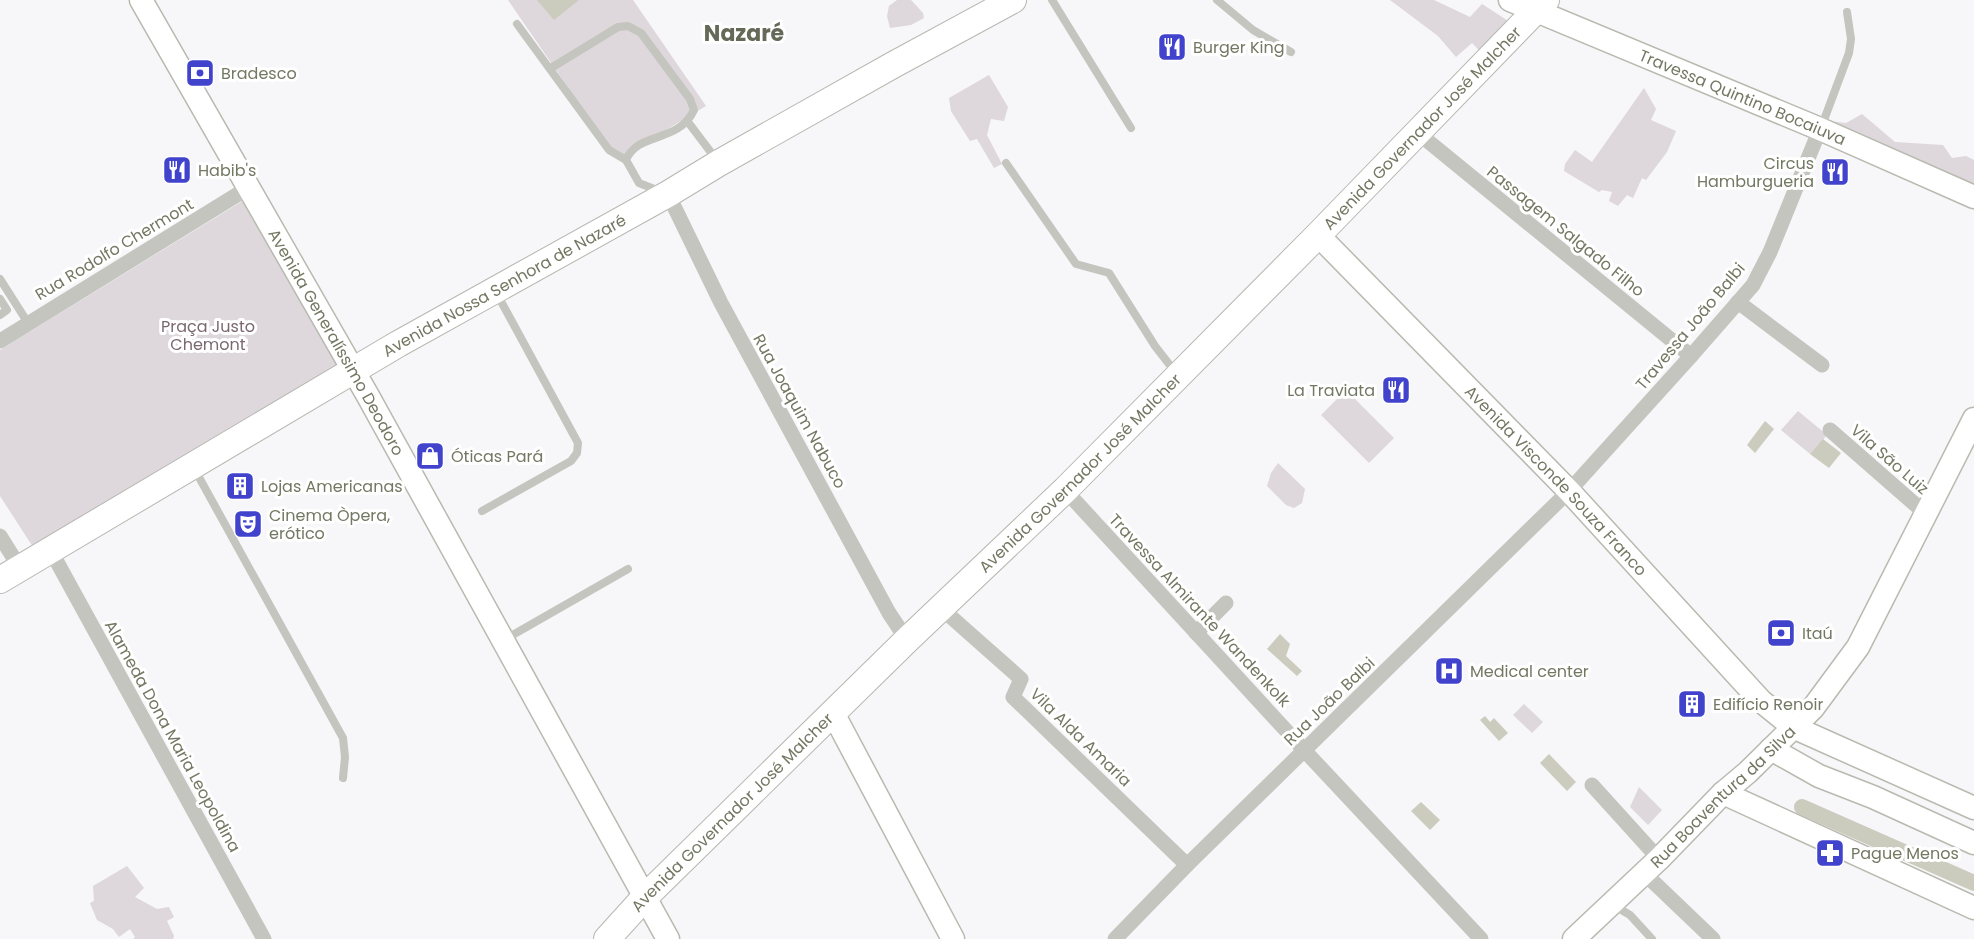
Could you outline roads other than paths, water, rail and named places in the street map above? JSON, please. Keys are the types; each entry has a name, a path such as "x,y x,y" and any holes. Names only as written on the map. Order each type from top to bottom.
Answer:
{"main road":[{"name":"Avenida Nossa Senhora de Nazaré","path":"10,574 494,290 668,194 719,162 1013,0"},
{"name":"Avenida Governador José Malcher","path":"607,939 645,897 907,640 1065,490 1178,374 1318,236 1541,5"}],"street":[{"name":"Avenida Generalíssimo Deodoro","path":"141,0 504,640 668,939"},
{"name":"Travessa Quintino Bocaiuva","path":"1510,0 1541,5 1676,70 1971,193"},
{"name":"Travessa João Balbi","path":"1569,491 1753,285 1770,252 1820,129"},
{"name":"Passagem Salgado Filho","path":"1418,133 1690,356"},
{"name":"Rua Rodolfo Chermont","path":"0,341 248,188"},
{"name":"Rua Joaquim Nabuco","path":"668,194 721,303 889,613 907,640"},
{"name":"Avenida Visconde Souza Franco","path":"1318,236 1569,491 1753,693 1793,728 1974,808"},
{"path":"1738,302 1822,365"},
{"name":"Rua Boaventura da Silva","path":"1574,939 1612,905 1723,793 1748,772 1813,708 1858,647 1974,419"},
{"name":"Vila São Luiz","path":"1830,430 1926,514"},
{"name":"Travessa Almirante Wandenkolk","path":"1065,490 1481,939"},
{"name":"Rua João Balbi","path":"1115,939 1187,865 1569,491"},
{"path":"0,536 10,574"},
{"name":"Alameda Dona Maria Leopoldina","path":"51,551 264,939"},
{"path":"1196,633 1226,603"},
{"name":"Vila Alda Amaria","path":"942,609 1021,679 1013,697 1187,865"},
{"path":"833,713 953,939"},
{"path":"1771,749 1819,776 1873,797 1974,843"},
{"path":"1592,785 1651,866 1713,939"},
{"path":"1873,797 1930,788"},
{"path":"1723,793 1974,908"}],"lane":[{"path":"1052,0 1131,128"},
{"path":"1217,0 1253,30 1291,52"},
{"path":"1820,129 1849,53 1851,39 1847,12"},
{"path":"517,24 609,150 626,160 639,183 668,194"},
{"path":"551,68 618,27 628,26 641,33 690,99 694,110 688,122 679,129 642,143 629,151 626,160"},
{"path":"688,122 719,162"},
{"path":"1006,163 1076,264 1109,273 1155,346 1178,374"},
{"path":"0,279 28,323"},
{"path":"482,511 572,461 579,443 494,290"},
{"path":"0,299 7,310 0,315"},
{"path":"193,465 343,738 345,757 343,778"},
{"path":"504,640 628,569"},
{"path":"1612,905 1630,915 1652,939"}],"waterway":[{"path":"1802,807 1974,883"}],"place":[{"name":"Burger King","path":"1172,47"},
{"name":"Bradesco","path":"200,73"},
{"name":"Habib's","path":"177,170"},
{"name":"Circus Hamburgueria","path":"1835,172"},
{"name":"La Traviata","path":"1396,390"},
{"name":"Óticas Pará","path":"430,456"},
{"name":"Lojas Americanas","path":"240,486"},
{"name":"Cinema Òpera, erótico","path":"248,524"},
{"name":"Itaú","path":"1781,633"},
{"name":"Medical center","path":"1449,671"},
{"name":"Edifício Renoir","path":"1692,704"},
{"name":"Pague Menos","path":"1830,853"}],"district":[{"name":"Nazaré","path":"744,33"}],"park label":[{"name":"Praça Justo Chemont","path":"208,335"}]}
